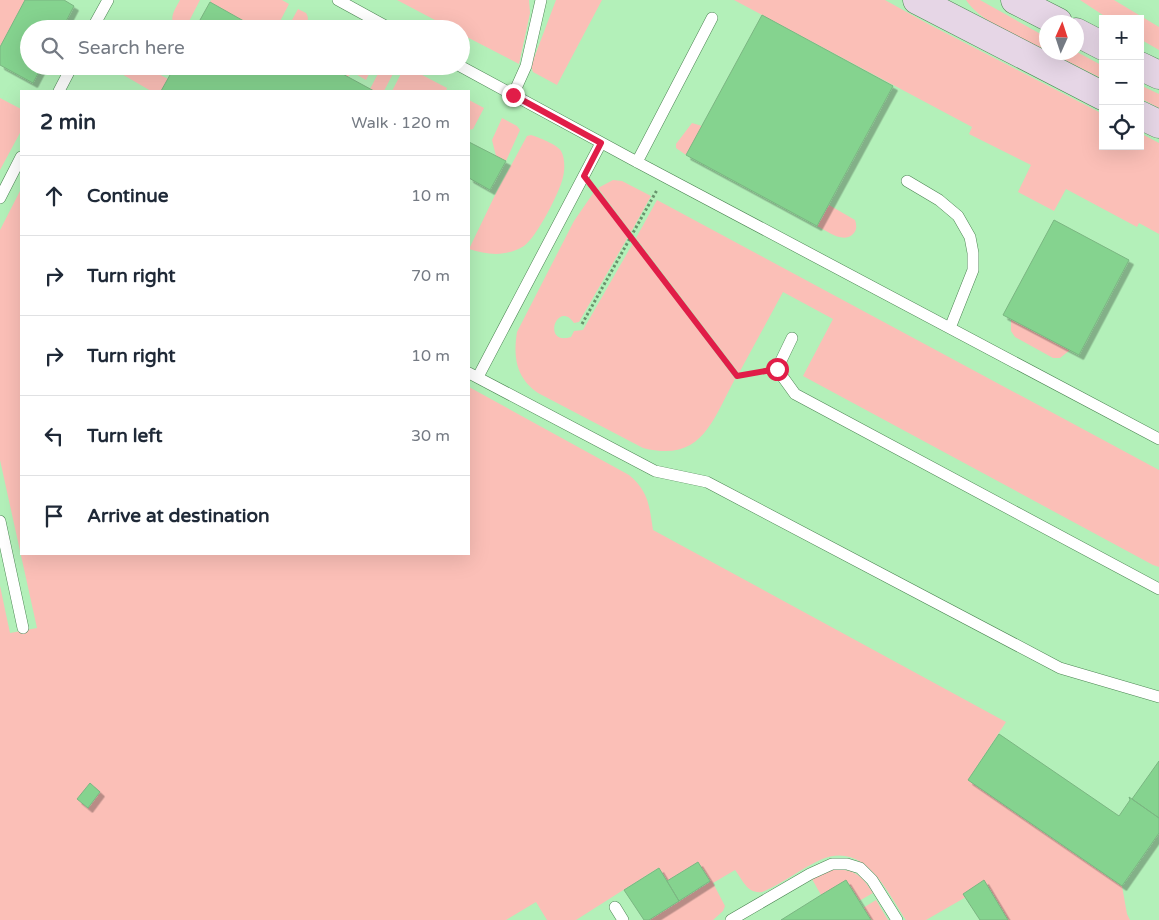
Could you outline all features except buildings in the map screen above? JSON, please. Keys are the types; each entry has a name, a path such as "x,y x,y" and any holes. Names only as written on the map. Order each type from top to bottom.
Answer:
{"street":[{"path":"919,0 1099,94"},
{"path":"1015,0 1044,15"},
{"path":"1084,36 1099,44"},
{"path":"1144,68 1159,75"},
{"path":"1144,117 1159,124"}],"lane":[{"path":"97,20 108,0"},
{"path":"338,0 375,20"},
{"path":"513,95 526,66 541,0"},
{"path":"637,162 712,18"},
{"path":"470,71 1159,439"},
{"path":"60,90 67,75"},
{"path":"601,143 474,373 655,471 707,482 1060,668 1159,697"},
{"path":"0,198 20,159"},
{"path":"907,181 938,200 958,216 970,237 974,254 973,270 950,328"},
{"path":"792,338 777,369 795,394 1159,589"},
{"path":"0,521 23,628"},
{"path":"731,920 810,874 832,864 847,864 860,868 872,880 897,920"},
{"path":"615,907 623,920"}],"path":[{"path":"582,324 654,198 662,175"},
{"path":"584,176 737,376 777,369"}],"shaded area":[{"path":"0,0 25,0 0,47"},
{"path":"180,0 200,0 190,20 172,20"},
{"path":"211,0 282,0 289,4 281,20 242,20 210,2"},
{"path":"397,0 529,0 530,13 519,64 470,39 470,20 435,20"},
{"path":"556,0 602,0 557,85 533,72 531,66"},
{"path":"734,0 885,0 1099,112 1099,150 1144,150 1144,135 1159,143 1159,234 1139,223 1137,227 1066,189 1054,211 1018,192 1031,165 969,134 972,127"},
{"path":"966,0 980,0 1039,33 1039,47 992,23"},
{"path":"1080,0 1114,0 1139,15 1103,15"},
{"path":"298,9 306,13 308,17 308,20 292,20"},
{"path":"1144,18 1159,27 1159,50 1144,41"},
{"path":"1084,56 1099,64 1099,77 1065,60 1084,60"},
{"path":"123,75 161,75 168,79 162,90 149,90"},
{"path":"357,75 368,75 366,80"},
{"path":"377,75 392,75 385,90 370,89"},
{"path":"400,75 422,75 447,88 446,90 393,90"},
{"path":"1144,87 1159,94 1159,108 1144,100"},
{"path":"0,98 20,108 20,133 0,170"},
{"path":"470,101 484,108 473,129 470,130"},
{"path":"502,118 517,126 520,130 506,161 496,156 492,140"},
{"path":"692,123 702,126 686,155 676,148 676,144"},
{"path":"531,135 543,139 556,146 561,151 563,157 563,177 547,214 535,234 524,246 517,250 497,254 470,249 496,193 527,136"},
{"path":"613,180 622,181 651,196 631,232 598,188"},
{"path":"20,191 20,551 0,460 0,230"},
{"path":"594,192 628,237 579,322 574,323 568,317 562,316 555,324 554,330 556,335 562,338 571,337 574,331 583,330 633,243 735,379 719,410 702,435 692,444 679,449 663,451 643,448 538,393 525,381 518,366 516,358 517,332 574,221"},
{"path":"657,200 1159,470 1159,567 803,376 833,319 783,292 739,373 636,238"},
{"path":"829,205 855,220 856,228 852,235 844,238 839,237 817,226"},
{"path":"1011,319 1070,350 1060,358 1053,358 1015,337 1011,331"},
{"path":"470,388 629,475 641,487 644,493 649,506 653,530 1006,722 968,780 1122,886 1127,914 1130,920 1008,920 984,881 964,893 966,897 926,920 906,920 872,871 861,862 849,857 836,856 820,860 762,892 749,889 735,870 713,883 725,906 723,911 713,920 649,920 710,882 698,862 667,881 658,868 576,920 547,920 536,902 506,920 0,920 0,586 10,633 37,628 21,555 470,555"},
{"path":"835,869 858,875 873,893 859,901 846,880 821,895 812,879"},
{"path":"876,900 888,920 871,920 863,908"}],"route":[{"path":"513,95 601,143 584,176 737,376 777,369"}]}
